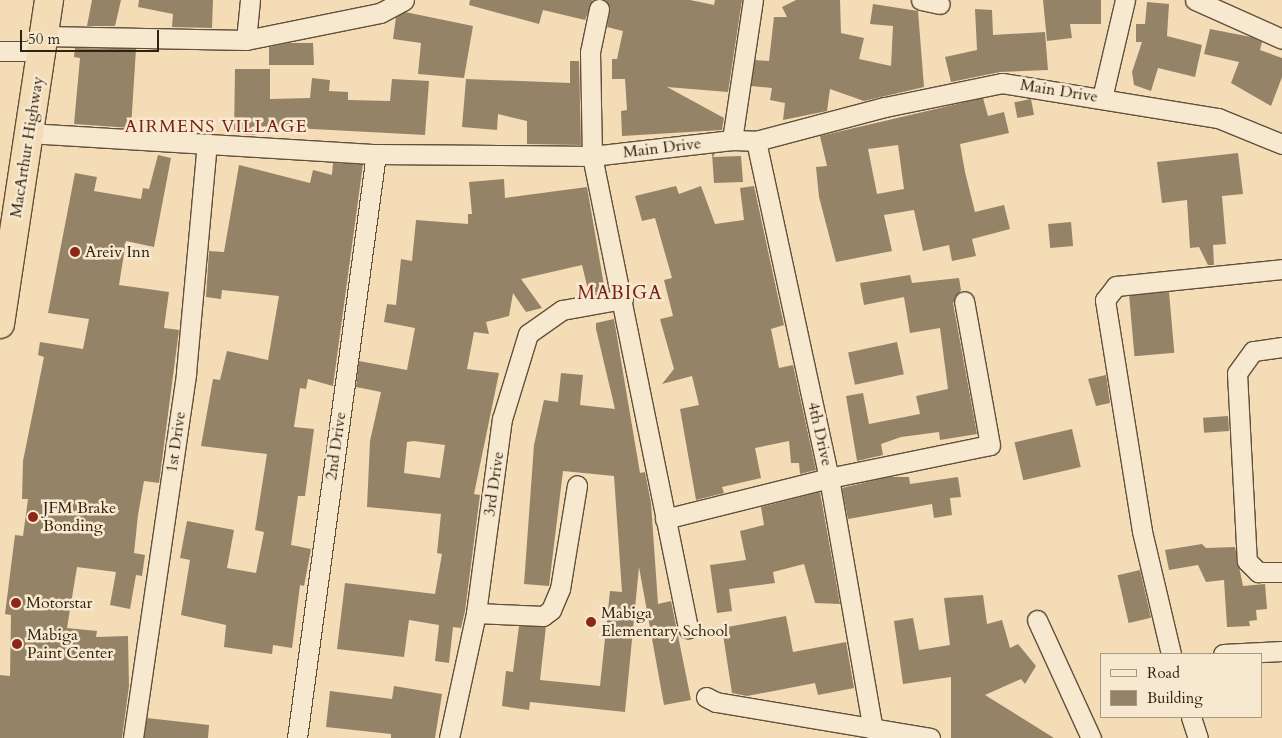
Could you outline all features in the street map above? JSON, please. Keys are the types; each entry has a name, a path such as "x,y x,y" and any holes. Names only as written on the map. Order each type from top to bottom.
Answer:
{"highway":[{"name":"MacArthur Highway","path":"0,324 9,206 28,133 49,0"}],"street":[{"path":"246,40 250,0"},
{"path":"0,51 43,43 246,40 380,13 404,0"},
{"path":"732,140 753,0"},
{"path":"921,0 940,4"},
{"path":"1102,98 1125,0"},
{"path":"1195,0 1282,40"},
{"path":"599,9 590,52 592,156 622,299 664,519 688,628"},
{"name":"Main Drive","path":"28,133 376,154 592,156 732,140 756,141 885,107 1002,84 1102,98 1218,118 1282,144"},
{"name":"4th Drive","path":"756,141 829,478 873,729"},
{"name":"1st Drive","path":"132,738 186,373 207,144"},
{"name":"2nd Drive","path":"297,738 376,154"},
{"path":"1171,653 1142,531 1105,300 1116,286 1282,269"},
{"name":"3rd Drive","path":"449,738 476,613 502,419 528,334 562,310 622,299"},
{"path":"664,519 829,478 990,445 964,300"},
{"path":"1282,347 1253,351 1236,373 1247,561 1258,572 1282,572"},
{"path":"476,613 542,616 551,610 560,589 576,484"},
{"path":"1037,620 1090,738"},
{"path":"1238,653 1282,650"},
{"path":"706,697 716,702 930,738"},
{"path":"1191,718 1198,738"}],"building":[{"path":"92,0 121,0 115,26 87,26"},
{"path":"139,0 213,0 212,28 172,27 173,14 138,7"},
{"path":"470,0 593,0 585,20 543,10 539,24 469,5"},
{"path":"605,0 690,0 714,5 715,0 742,0 728,92 667,87 724,118 722,130 622,136 621,111 627,110 625,79 612,79 612,59 617,59 623,31 607,27 610,11"},
{"path":"796,0 840,0 841,33 864,38 859,59 891,66 893,26 870,24 873,4 918,11 924,87 864,101 830,89 827,111 783,120 785,103 770,100 772,88 751,86 755,60 769,61 774,17 787,17 782,7"},
{"path":"1043,0 1101,0 1101,24 1070,24 1072,38 1047,41"},
{"path":"1147,2 1169,4 1167,36 1202,45 1195,77 1158,68 1151,91 1134,85 1132,72 1142,42 1136,42 1136,24 1145,24"},
{"path":"975,9 992,10 993,35 1045,32 1048,70 1000,72 951,82 945,57 977,50"},
{"path":"405,12 473,26 464,78 418,74 421,43 393,39 396,17"},
{"path":"1210,29 1251,37 1262,42 1260,50 1282,58 1282,77 1271,106 1231,83 1239,62 1204,54"},
{"path":"288,43 313,43 314,65 269,65 269,47"},
{"path":"75,48 136,49 131,128 74,124 80,58 74,57"},
{"path":"570,61 579,61 581,145 527,144 527,121 498,114 497,130 462,127 466,79 570,83"},
{"path":"235,69 270,69 270,99 310,98 312,78 330,80 329,91 348,92 348,100 390,101 392,79 429,81 425,135 256,126 255,135 234,134"},
{"path":"983,98 988,116 1004,112 1009,133 960,144 965,172 975,212 1004,205 1010,229 972,239 976,256 952,261 949,245 923,251 914,210 884,215 892,251 836,262 819,197 816,167 827,166 820,136","holes":["898,145 904,189 877,194 868,149"]},
{"path":"1031,99 1034,115 1017,118 1014,102"},
{"path":"715,153 713,157 741,156 743,182 714,183 712,154"},
{"path":"1238,153 1243,194 1222,196 1226,244 1213,245 1214,265 1208,265 1199,247 1190,248 1187,200 1162,203 1157,162"},
{"path":"158,155 171,158 154,247 126,241 119,285 169,292 164,328 179,330 159,483 144,481 138,515 134,553 145,555 142,576 136,575 130,609 110,605 116,572 77,567 67,628 97,631 96,637 128,636 129,686 122,738 0,738 0,675 10,676 11,615 5,614 15,535 23,536 28,499 22,499 23,461 44,357 38,355 40,342 83,349 89,319 48,313 75,173 97,177 94,191 141,199 143,188 149,189"},
{"path":"333,163 363,164 333,386 308,379 306,389 300,388 294,427 314,429 305,496 298,496 291,545 311,549 304,586 300,585 292,648 273,645 272,654 224,647 226,625 181,615 190,560 180,558 187,521 234,530 227,568 256,573 264,532 255,530 267,454 201,446 213,379 220,380 227,351 268,360 279,296 222,290 221,299 206,297 209,251 224,252 239,165 310,183 313,170 332,175"},
{"path":"504,179 505,198 587,187 605,291 589,294 582,265 521,279 542,308 526,312 513,293 509,316 486,322 489,334 474,332 467,369 499,373 474,494 480,495 465,611 461,628 453,627 449,663 435,661 439,625 409,620 404,657 337,649 345,583 435,594 442,554 437,553 441,514 367,507 370,441 381,392 356,387 359,361 407,370 415,328 384,322 387,304 396,305 401,259 412,261 416,220 468,224 468,214 472,214 469,182","holes":["414,441 445,445 440,478 404,473 407,442"]},
{"path":"676,186 679,194 701,186 715,224 744,220 740,188 754,186 784,325 771,329 779,368 793,365 816,470 800,474 799,463 791,463 789,441 755,448 761,478 722,487 724,493 696,500 680,409 699,405 692,376 662,384 674,369 660,319 673,316 664,280 672,278 655,218 642,221 635,196"},
{"path":"1071,222 1073,246 1050,248 1048,224"},
{"path":"910,275 912,283 959,278 961,290 953,303 977,434 940,440 939,432 901,437 881,444 883,455 857,461 846,396 863,393 869,424 920,414 916,396 948,389 940,328 910,333 904,297 864,305 860,283"},
{"path":"1169,292 1174,353 1134,356 1129,295"},
{"path":"614,319 640,473 645,472 651,503 658,604 671,601 691,700 664,705 639,567 625,712 530,702 529,710 502,706 506,671 513,672 519,626 546,626 540,680 600,686 610,591 622,592 614,476 563,471 549,586 524,584 534,445 544,400 558,402 561,373 583,375 580,405 615,409 596,329 596,323"},
{"path":"897,342 904,374 855,385 848,352"},
{"path":"1106,375 1110,403 1096,406 1088,379"},
{"path":"1228,416 1229,431 1204,433 1203,418"},
{"path":"1072,429 1081,467 1023,480 1015,442"},
{"path":"888,477 909,477 910,484 958,477 961,497 950,498 952,515 934,518 932,504 848,519 842,488"},
{"path":"820,492 840,604 815,603 804,564 773,572 775,583 729,589 732,611 717,613 710,565 746,560 740,531 764,525 761,507"},
{"path":"1202,544 1206,548 1235,547 1243,586 1265,584 1267,609 1256,610 1257,620 1249,621 1250,626 1227,627 1224,580 1206,582 1198,565 1169,570 1165,550"},
{"path":"1140,570 1151,618 1129,623 1118,575"},
{"path":"983,595 987,624 1002,620 1010,648 1018,644 1036,666 1025,684 1021,679 985,695 1054,738 951,738 951,677 903,684 894,621 913,618 919,650 950,645 944,598"},
{"path":"786,616 793,652 846,642 854,688 818,695 815,683 747,696 732,693 722,628"},
{"path":"394,686 442,694 435,738 391,738 391,734 326,727 330,691 392,699"},
{"path":"147,718 209,725 208,738 144,738"}],"place":[{"name":"Areiv Inn","path":"75,252"},
{"name":"JFM Brake Bonding","path":"33,517"},
{"name":"Motorstar","path":"16,603"},
{"name":"Mabiga Elementary School","path":"591,622"},
{"name":"Mabiga Paint Center","path":"17,644"}],"district":[{"name":"AIRMENS VILLAGE","path":"216,127"},
{"name":"MABIGA","path":"620,294"}]}
